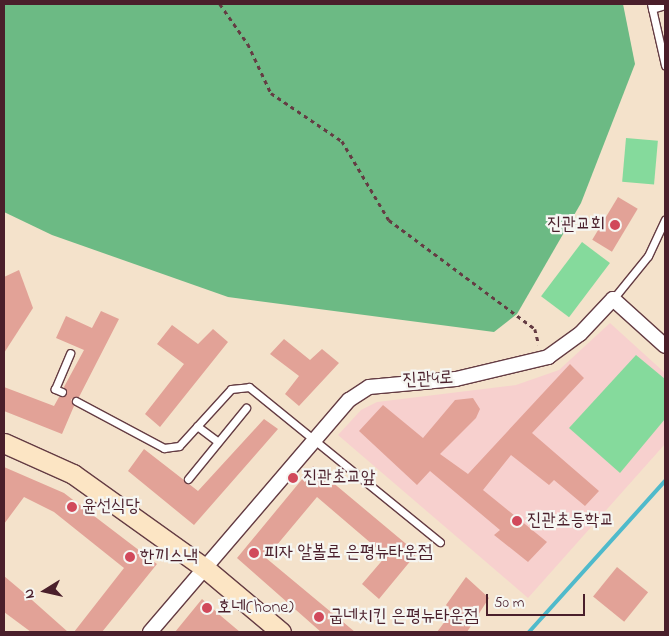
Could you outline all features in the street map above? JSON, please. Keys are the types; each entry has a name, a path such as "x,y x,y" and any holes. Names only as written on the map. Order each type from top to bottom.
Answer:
{"street":[{"path":"613,299 665,346"},
{"name":"진관4로","path":"150,632 349,400 369,386 456,379 548,357 580,334 613,299"},
{"path":"4,443 73,474 206,569 281,632"}],"lane":[{"path":"665,5 652,6 665,65"},
{"name":"진관4로","path":"613,299 648,256 665,220"},
{"path":"62,392 56,389 70,353"},
{"path":"76,401 164,448 179,446 231,389 249,387 318,438 440,542"},
{"path":"188,479 246,408"},
{"path":"197,426 218,442"}],"path":[{"path":"220,4 248,44 271,93 342,140 389,220 535,328 540,350"}],"shaded area":[{"name":"진관초등학교","path":"610,323 665,373 665,444 528,598 338,435 361,410 377,402 516,385 559,370"}],"green space":[{"path":"4,4 623,4 635,64 581,203 517,314 494,332 228,297 52,235 4,212"},
{"path":"626,138 658,141 654,185 622,182"},
{"path":"582,242 610,263 569,317 541,296"},
{"path":"636,355 665,379 665,419 620,473 569,428"}],"building":[{"name":"진관교회","path":"618,197 638,209 612,252 592,240"},
{"path":"19,270 33,308 4,353 4,277"},
{"path":"101,311 119,319 79,397 71,399 74,406 62,434 4,411 4,387 54,406 59,397 66,396 64,387 84,350 56,338 66,316 92,328"},
{"path":"172,325 198,344 213,329 228,342 160,427 145,414 184,364 157,344"},
{"path":"284,339 310,360 322,349 339,363 299,406 285,394 299,376 270,354"},
{"path":"570,364 584,378 532,433 599,491 585,506 554,480 549,485 511,455 483,490 547,542 528,562 494,535 500,530 430,471 417,485 359,431 383,405 423,438 455,400 473,398 480,409 476,418 440,454 468,474"},
{"path":"264,419 278,429 194,525 128,471 144,449 198,491"},
{"path":"313,466 417,553 379,599 362,584 386,556 317,497 266,558 355,632 321,632 237,558"},
{"path":"4,467 64,493 157,564 102,632 74,632 124,568 54,512 24,497 4,524"},
{"path":"617,567 648,592 624,622 593,597"},
{"path":"4,576 68,632 31,632 4,612"},
{"path":"466,577 489,598 467,632 437,632 452,612 446,605"},
{"path":"202,599 221,616 240,632 175,632"}],"waterway":[{"path":"529,632 665,481"}],"place":[{"name":"진관교회","path":"615,225"},
{"name":"진관초교앞","path":"293,478"},
{"name":"윤선식당","path":"72,507"},
{"name":"진관초등학교","path":"517,521"},
{"name":"피자 알볼로 은평뉴타운점","path":"254,553"},
{"name":"한끼스낵","path":"130,557"},
{"name":"호네(hone)","path":"207,608"},
{"name":"굽네치킨 은평뉴타운점","path":"319,617"}]}
